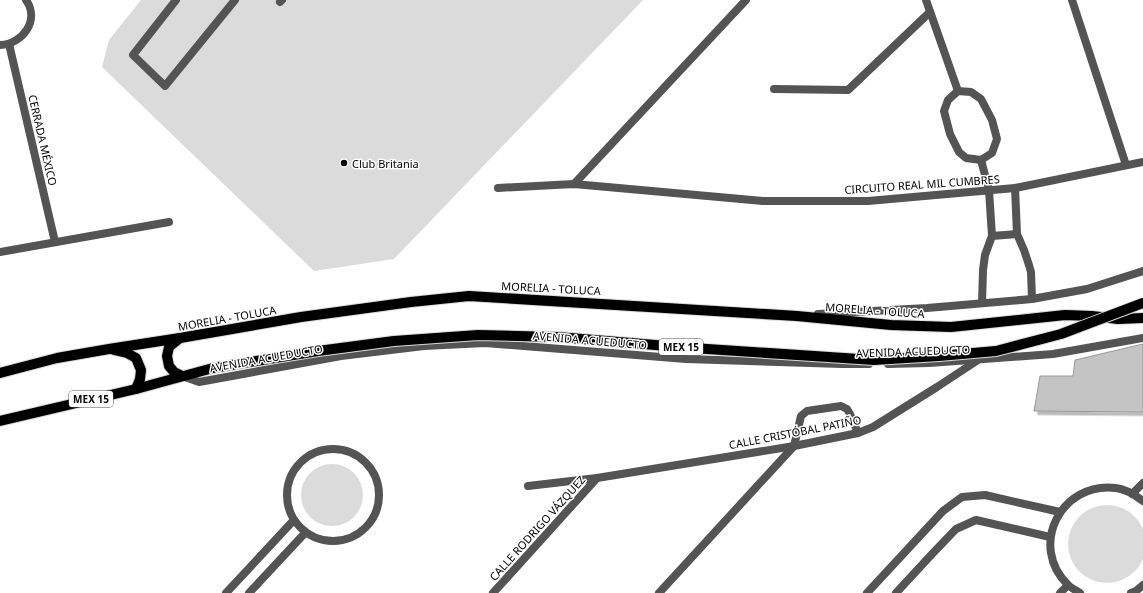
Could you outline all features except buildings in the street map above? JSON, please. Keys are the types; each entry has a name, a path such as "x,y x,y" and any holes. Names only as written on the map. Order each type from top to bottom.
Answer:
{"main road":[{"name":"MORELIA - TOLUCA","path":"0,373 57,358 300,317 469,296 797,316 891,325 951,326 1065,315 1118,319 1143,318"},
{"name":"MEX 15","path":"0,421 213,368 318,351 394,341 478,335 558,337 700,349 874,360 996,351 1061,334 1143,304"},
{"path":"180,338 170,347 167,356 169,366 174,372 182,376"},
{"path":"109,349 127,353 136,358 141,370 140,379 136,388"}],"street":[{"path":"176,0 133,55 165,86 235,0"},
{"path":"574,184 746,0"},
{"path":"926,0 958,91"},
{"path":"1072,0 1126,165"},
{"path":"0,45 10,44 20,38 28,28 31,17 29,2"},
{"path":"774,89 848,90 930,12"},
{"name":"CERRADA MÉXICO","path":"10,44 55,242"},
{"path":"958,91 971,92 981,99 992,120 997,140 992,153 981,160 966,158 959,152 950,134 944,111 948,100 958,91"},
{"path":"981,160 989,190 992,236 985,255 982,303"},
{"name":"CIRCUITO REAL MIL CUMBRES","path":"498,188 574,184 762,201 868,201 1015,188 1143,162"},
{"path":"1015,188 1017,234 1031,272 1032,298"},
{"path":"0,252 169,222"},
{"path":"992,236 1017,234"},
{"path":"797,316 927,308 1032,298 1087,289 1143,271"},
{"name":"AVENIDA ACUEDUCTO","path":"182,376 198,382 341,356 424,346 485,343 686,359 842,364 929,363 1053,354 1143,338"},
{"name":"CALLE CRISTÓBAL PATIÑO","path":"528,486 597,478 794,446 858,433 873,427 978,360"},
{"path":"659,593 794,446 801,416 807,411 842,406 847,409 850,414 858,433"},
{"path":"330,449 347,451 361,458 372,470 378,485 379,501 374,516 364,530 351,538 335,542 319,540 304,533 293,521 287,506 286,490 291,474 301,461 315,452 330,449"},
{"name":"CALLE RODRIGO VÁZQUEZ","path":"493,593 597,478"},
{"path":"1132,494 1143,484"},
{"path":"1080,593 1068,585 1057,571 1051,554 1050,537 1060,512 1071,500 1090,490 1101,488 1117,488 1132,494 1143,501"},
{"path":"867,593 943,511 962,497 985,495 1060,512"},
{"path":"896,593 956,529 976,520 1050,537"},
{"path":"226,593 293,521"},
{"path":"249,593 304,533"},
{"path":"1060,593 1068,585"},
{"path":"1135,592 1143,586"}],"shaded area":[{"name":"Club Britania","path":"141,0 643,0 394,259 314,271 102,67 109,40"},
{"path":"326,464 338,464 354,473 361,483 363,495 361,507 354,517 338,526 326,526 315,521 306,512 301,501 301,489 306,478 315,469"},
{"path":"1107,505 1122,508 1135,516 1143,529 1146,544 1143,559 1135,572 1122,580 1107,583 1092,580 1079,572 1071,559 1068,544 1071,529 1079,516 1092,508"}],"place":[{"name":"Club Britania","path":"344,163"}]}
